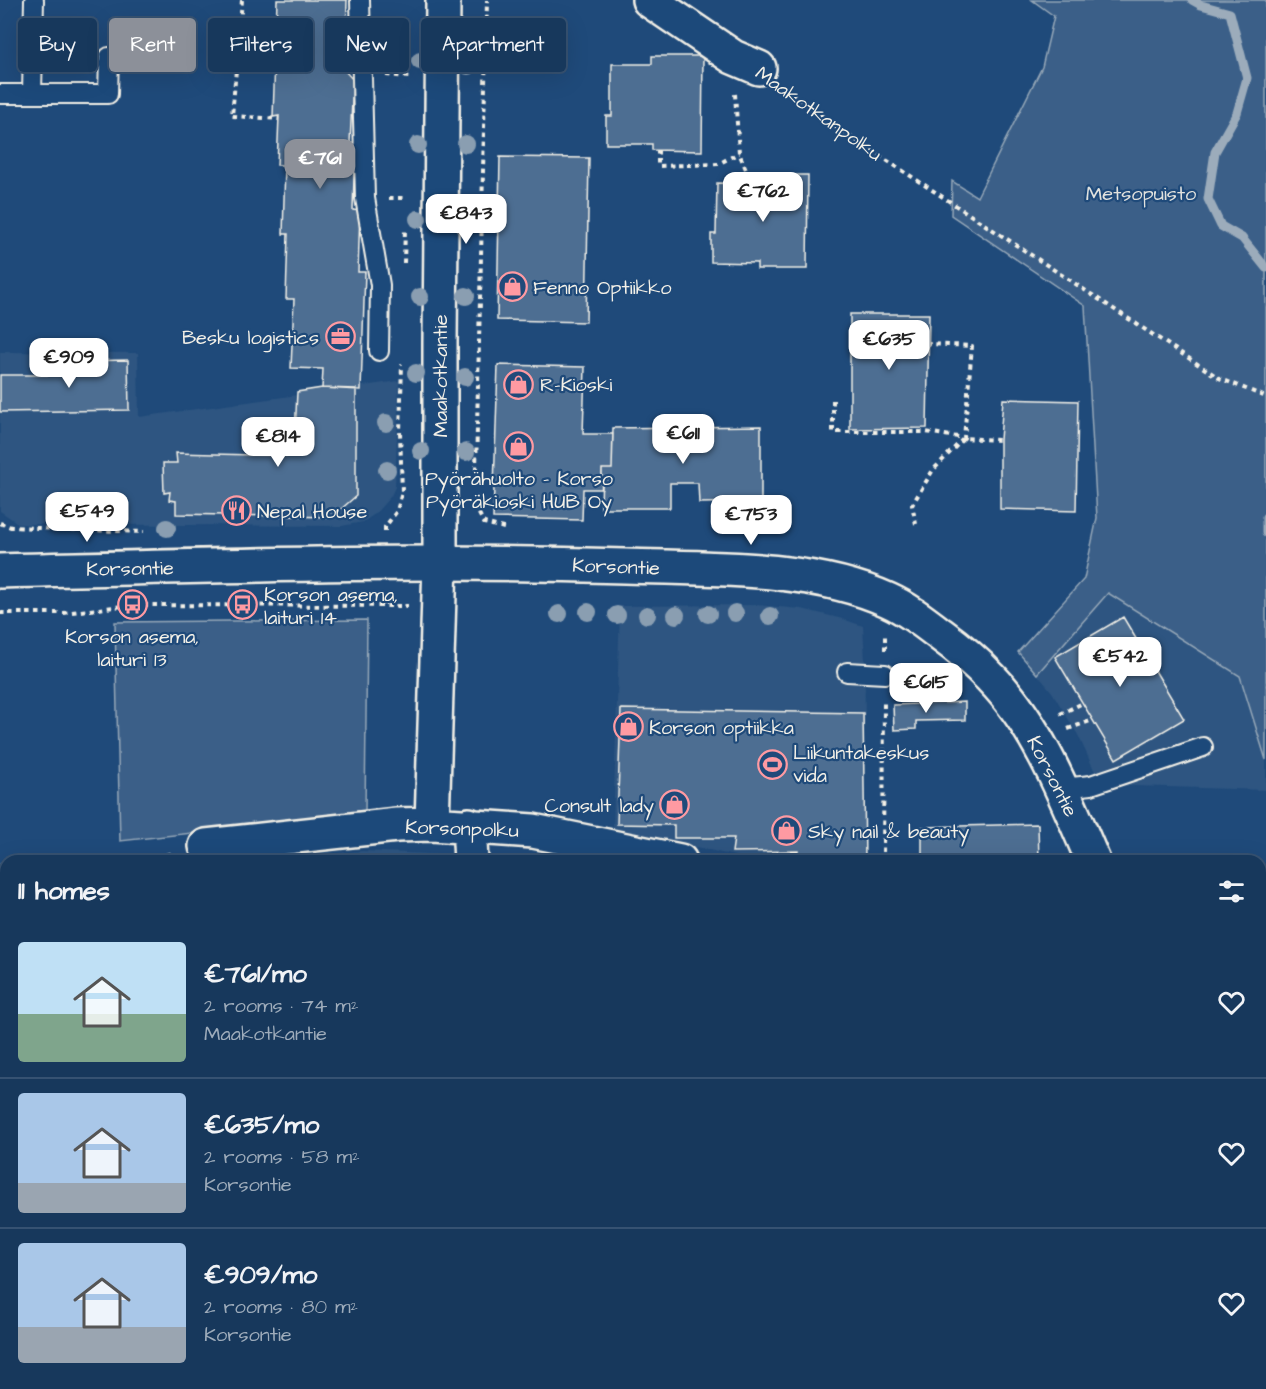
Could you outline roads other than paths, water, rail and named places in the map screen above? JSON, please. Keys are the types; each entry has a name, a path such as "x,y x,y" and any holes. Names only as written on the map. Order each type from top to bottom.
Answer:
{"street":[{"name":"Maakotkantie","path":"432,824 441,562 439,444 443,0"},
{"name":"Maakotkanpolku","path":"649,0 746,63"},
{"name":"Korsontie","path":"0,571 506,562 733,570 816,578 888,600 916,616 962,650 992,679 1027,726 1062,788 1090,855"},
{"name":"Korsonpolku","path":"206,846 397,825 432,824 533,831 651,855"},
{"path":"469,825 471,855"}],"lane":[{"path":"32,93 34,0"},
{"path":"360,0 365,198 380,285 379,351"},
{"path":"0,94 108,94 109,57"},
{"path":"847,672 885,674"},
{"path":"1062,788 1091,784 1203,747"}],"waterway":[{"path":"1192,0 1201,5 1230,13 1247,78 1237,113 1215,152 1208,199 1221,226 1242,238 1266,268"},
{"path":"1266,517 1266,533"}],"place":[{"name":"Fenno Optiikko","path":"512,287"},
{"name":"Besku logistics","path":"340,337"},
{"name":"R-Kioski","path":"519,384"},
{"name":"Pyörähuolto - Korso Pyöräkioski HUB Oy","path":"519,447"},
{"name":"Nepal House","path":"236,511"},
{"name":"Korson asema, laituri 13","path":"132,605"},
{"name":"Korson asema, laituri 14","path":"243,605"},
{"name":"Korson optiikka","path":"628,727"},
{"name":"Liikuntakeskus vida","path":"772,764"},
{"name":"Consult lady","path":"675,805"},
{"name":"Sky nail & beauty","path":"787,831"}],"park label":[{"name":"Metsopuisto","path":"1141,193"}]}
